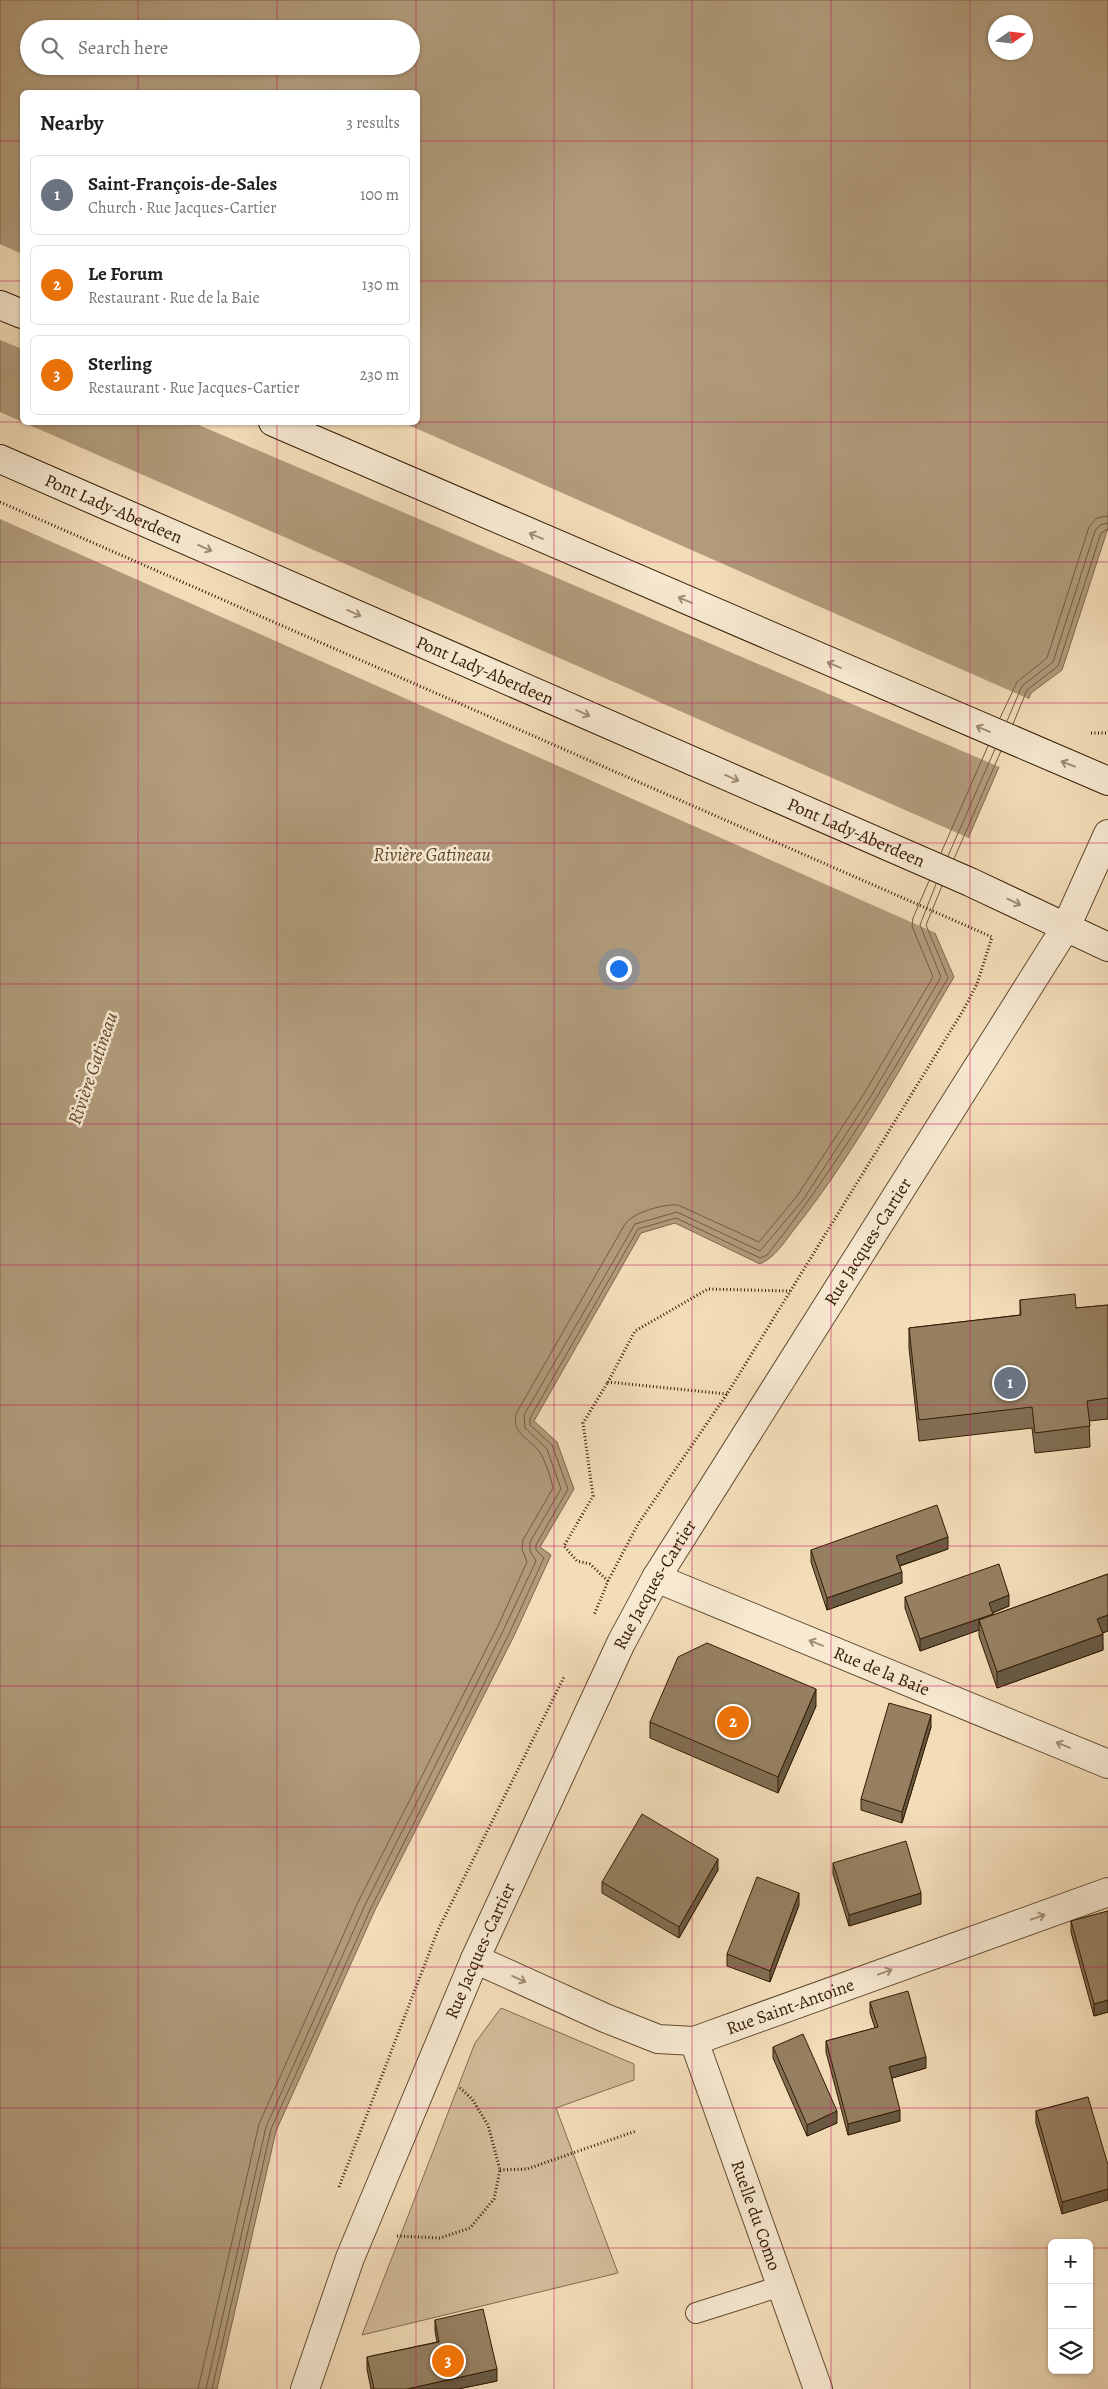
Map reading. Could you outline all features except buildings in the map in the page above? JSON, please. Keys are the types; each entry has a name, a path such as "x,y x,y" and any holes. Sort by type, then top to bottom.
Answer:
{"street":[{"path":"0,305 20,313"},
{"path":"280,425 1108,781"},
{"name":"Pont Lady-Aberdeen","path":"0,459 970,882 1108,947"},
{"name":"Rue Jacques-Cartier","path":"305,2389 350,2258 475,1960 621,1643 656,1578 1066,927 1108,834"},
{"name":"Rue de la Baie","path":"656,1578 1108,1764"},
{"name":"Rue Saint-Antoine","path":"475,1960 604,2018 658,2039 694,2041 1108,1892"},
{"name":"Ruelle du Como","path":"694,2041 818,2389"}],"lane":[{"path":"696,2313 781,2286"}],"path":[{"path":"0,502 992,937"},
{"path":"608,1581 590,1564 577,1561 564,1546 593,1496 583,1423 608,1382 635,1331 708,1289 790,1291"},
{"path":"608,1382 727,1394"},
{"path":"394,2236 440,2238 470,2228 494,2198 500,2170 488,2125 472,2099 452,2082"},
{"path":"500,2170 528,2169 636,2131"}],"shaded area":[{"path":"501,2008 634,2064 634,2080 556,2108 618,2273 362,2335 475,2043"}],"water":[{"name":"Rivière Gatineau","path":"0,0 1108,0 1108,528 1062,670 1031,693 931,924 954,977 860,1136 818,1198 776,1253 760,1264 675,1223 641,1233 534,1421 557,1442 574,1489 540,1547 551,1555 514,1636 375,1910 276,2131 217,2389 0,2389"}],"pier":[{"path":"0,244 20,253 20,348 0,340"},
{"path":"0,412 20,421 20,425 30,425 971,839 934,925 938,934 0,519"},
{"path":"199,425 409,425 1031,700 1002,768"}],"place":[{"name":"Saint-François-de-Sales","path":"1010,1383"},
{"name":"Le Forum","path":"733,1722"},
{"name":"Sterling","path":"448,2361"}]}
